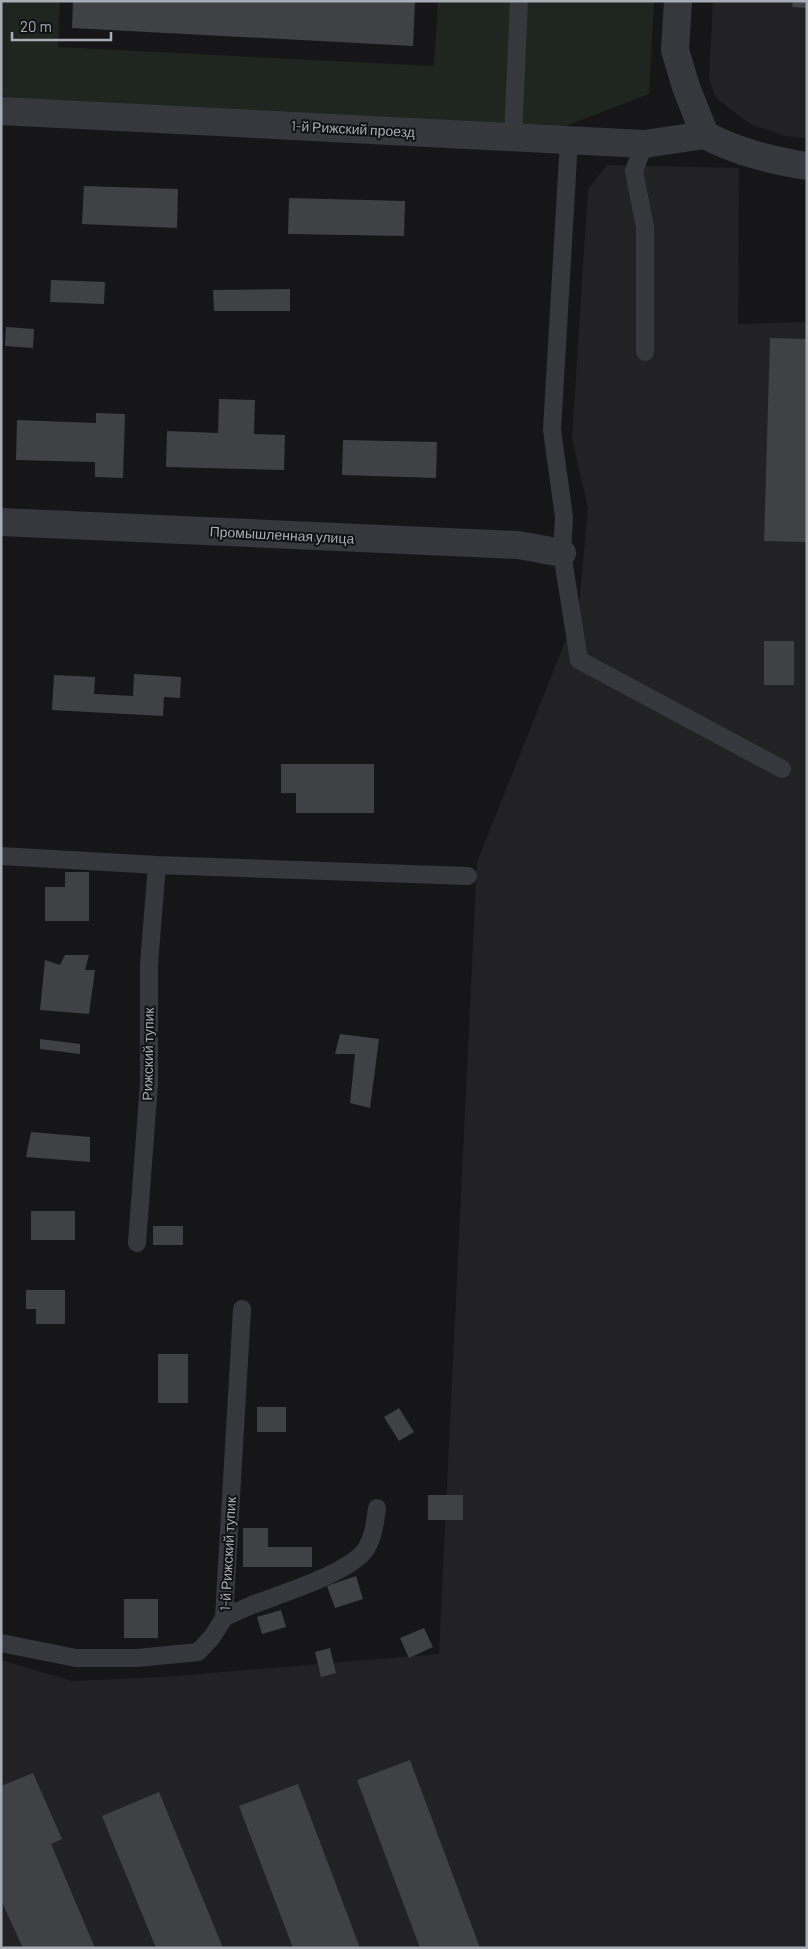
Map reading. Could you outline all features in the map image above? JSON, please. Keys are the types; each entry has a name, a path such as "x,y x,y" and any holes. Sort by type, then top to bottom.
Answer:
{"street":[{"path":"678,1 675,50 686,87 705,135 729,147 772,160 807,166"},
{"name":"1-й Рижский проезд","path":"1,111 644,144 705,135"},
{"name":"Промышленная улица","path":"1,522 518,546 562,552"}],"lane":[{"path":"514,138 519,1"},
{"path":"569,140 552,430 564,517 562,552 579,660 782,769"},
{"path":"644,144 634,171 645,227 645,352"},
{"path":"1,856 158,865 468,876"},
{"name":"Рижский тупик","path":"137,1243 149,1084 149,964 158,865"},
{"name":"1-й Рижский тупик","path":"1,1643 76,1658 137,1658 198,1652 212,1637 224,1618 242,1309"},
{"path":"224,1618 251,1605 320,1580 348,1564 365,1550 375,1529 377,1508"}],"shaded area":[{"path":"2,1 60,1 58,47 434,66 438,1 654,1 649,94 550,132 7,100 1,92"},
{"path":"713,1 807,1 807,138 785,136 750,124 716,98 709,79"},
{"path":"607,165 739,168 738,324 807,322 807,1948 1,1948 1,1660 72,1681 164,1677 439,1654 477,862 579,607 588,508 572,439 588,189"}],"building":[{"path":"73,1 415,1 413,46 72,28"},
{"path":"793,1 807,1 807,8 792,7"},
{"path":"84,186 178,189 177,228 82,224"},
{"path":"289,198 405,201 404,236 288,234"},
{"path":"51,280 105,282 104,304 50,302"},
{"path":"290,289 290,311 214,311 213,290"},
{"path":"6,327 34,329 33,348 5,346"},
{"path":"770,338 807,339 807,542 764,541"},
{"path":"219,399 255,400 254,434 285,435 284,470 166,467 167,431 218,433"},
{"path":"96,413 125,414 123,478 95,477 95,462 16,460 17,420 96,423"},
{"path":"343,440 437,442 436,478 342,475"},
{"path":"764,641 794,641 794,685 764,685"},
{"path":"134,674 181,677 180,698 164,697 163,716 52,710 54,675 95,677 94,694 133,696"},
{"path":"281,764 374,764 374,813 296,813 296,793 281,793"},
{"path":"65,872 89,872 89,921 45,921 45,887 65,887"},
{"path":"65,955 89,955 85,970 95,970 89,1014 40,1010 45,960 60,965"},
{"path":"340,1034 379,1039 370,1108 350,1103 355,1054 335,1054"},
{"path":"40,1039 80,1044 80,1054 40,1049"},
{"path":"31,1132 90,1137 90,1162 26,1157"},
{"path":"31,1211 75,1211 75,1240 31,1240"},
{"path":"153,1226 183,1226 183,1245 153,1245"},
{"path":"26,1290 65,1290 65,1324 36,1324 36,1309 26,1309"},
{"path":"158,1354 188,1354 188,1403 158,1403"},
{"path":"257,1407 286,1407 286,1432 257,1432"},
{"path":"399,1408 414,1432 399,1441 384,1417"},
{"path":"428,1495 463,1495 463,1520 428,1520"},
{"path":"243,1528 268,1528 268,1547 312,1547 312,1567 243,1567"},
{"path":"356,1576 363,1599 335,1608 327,1586"},
{"path":"124,1599 158,1599 158,1638 124,1638"},
{"path":"281,1610 286,1627 262,1634 257,1617"},
{"path":"424,1628 433,1647 409,1658 400,1638"},
{"path":"330,1648 336,1673 321,1677 315,1652"},
{"path":"410,1760 480,1948 420,1948 357,1780"},
{"path":"33,1773 62,1839 51,1844 95,1948 23,1948 1,1900 1,1786"},
{"path":"298,1784 360,1948 293,1948 239,1806"},
{"path":"159,1792 223,1948 156,1948 102,1816"}]}
